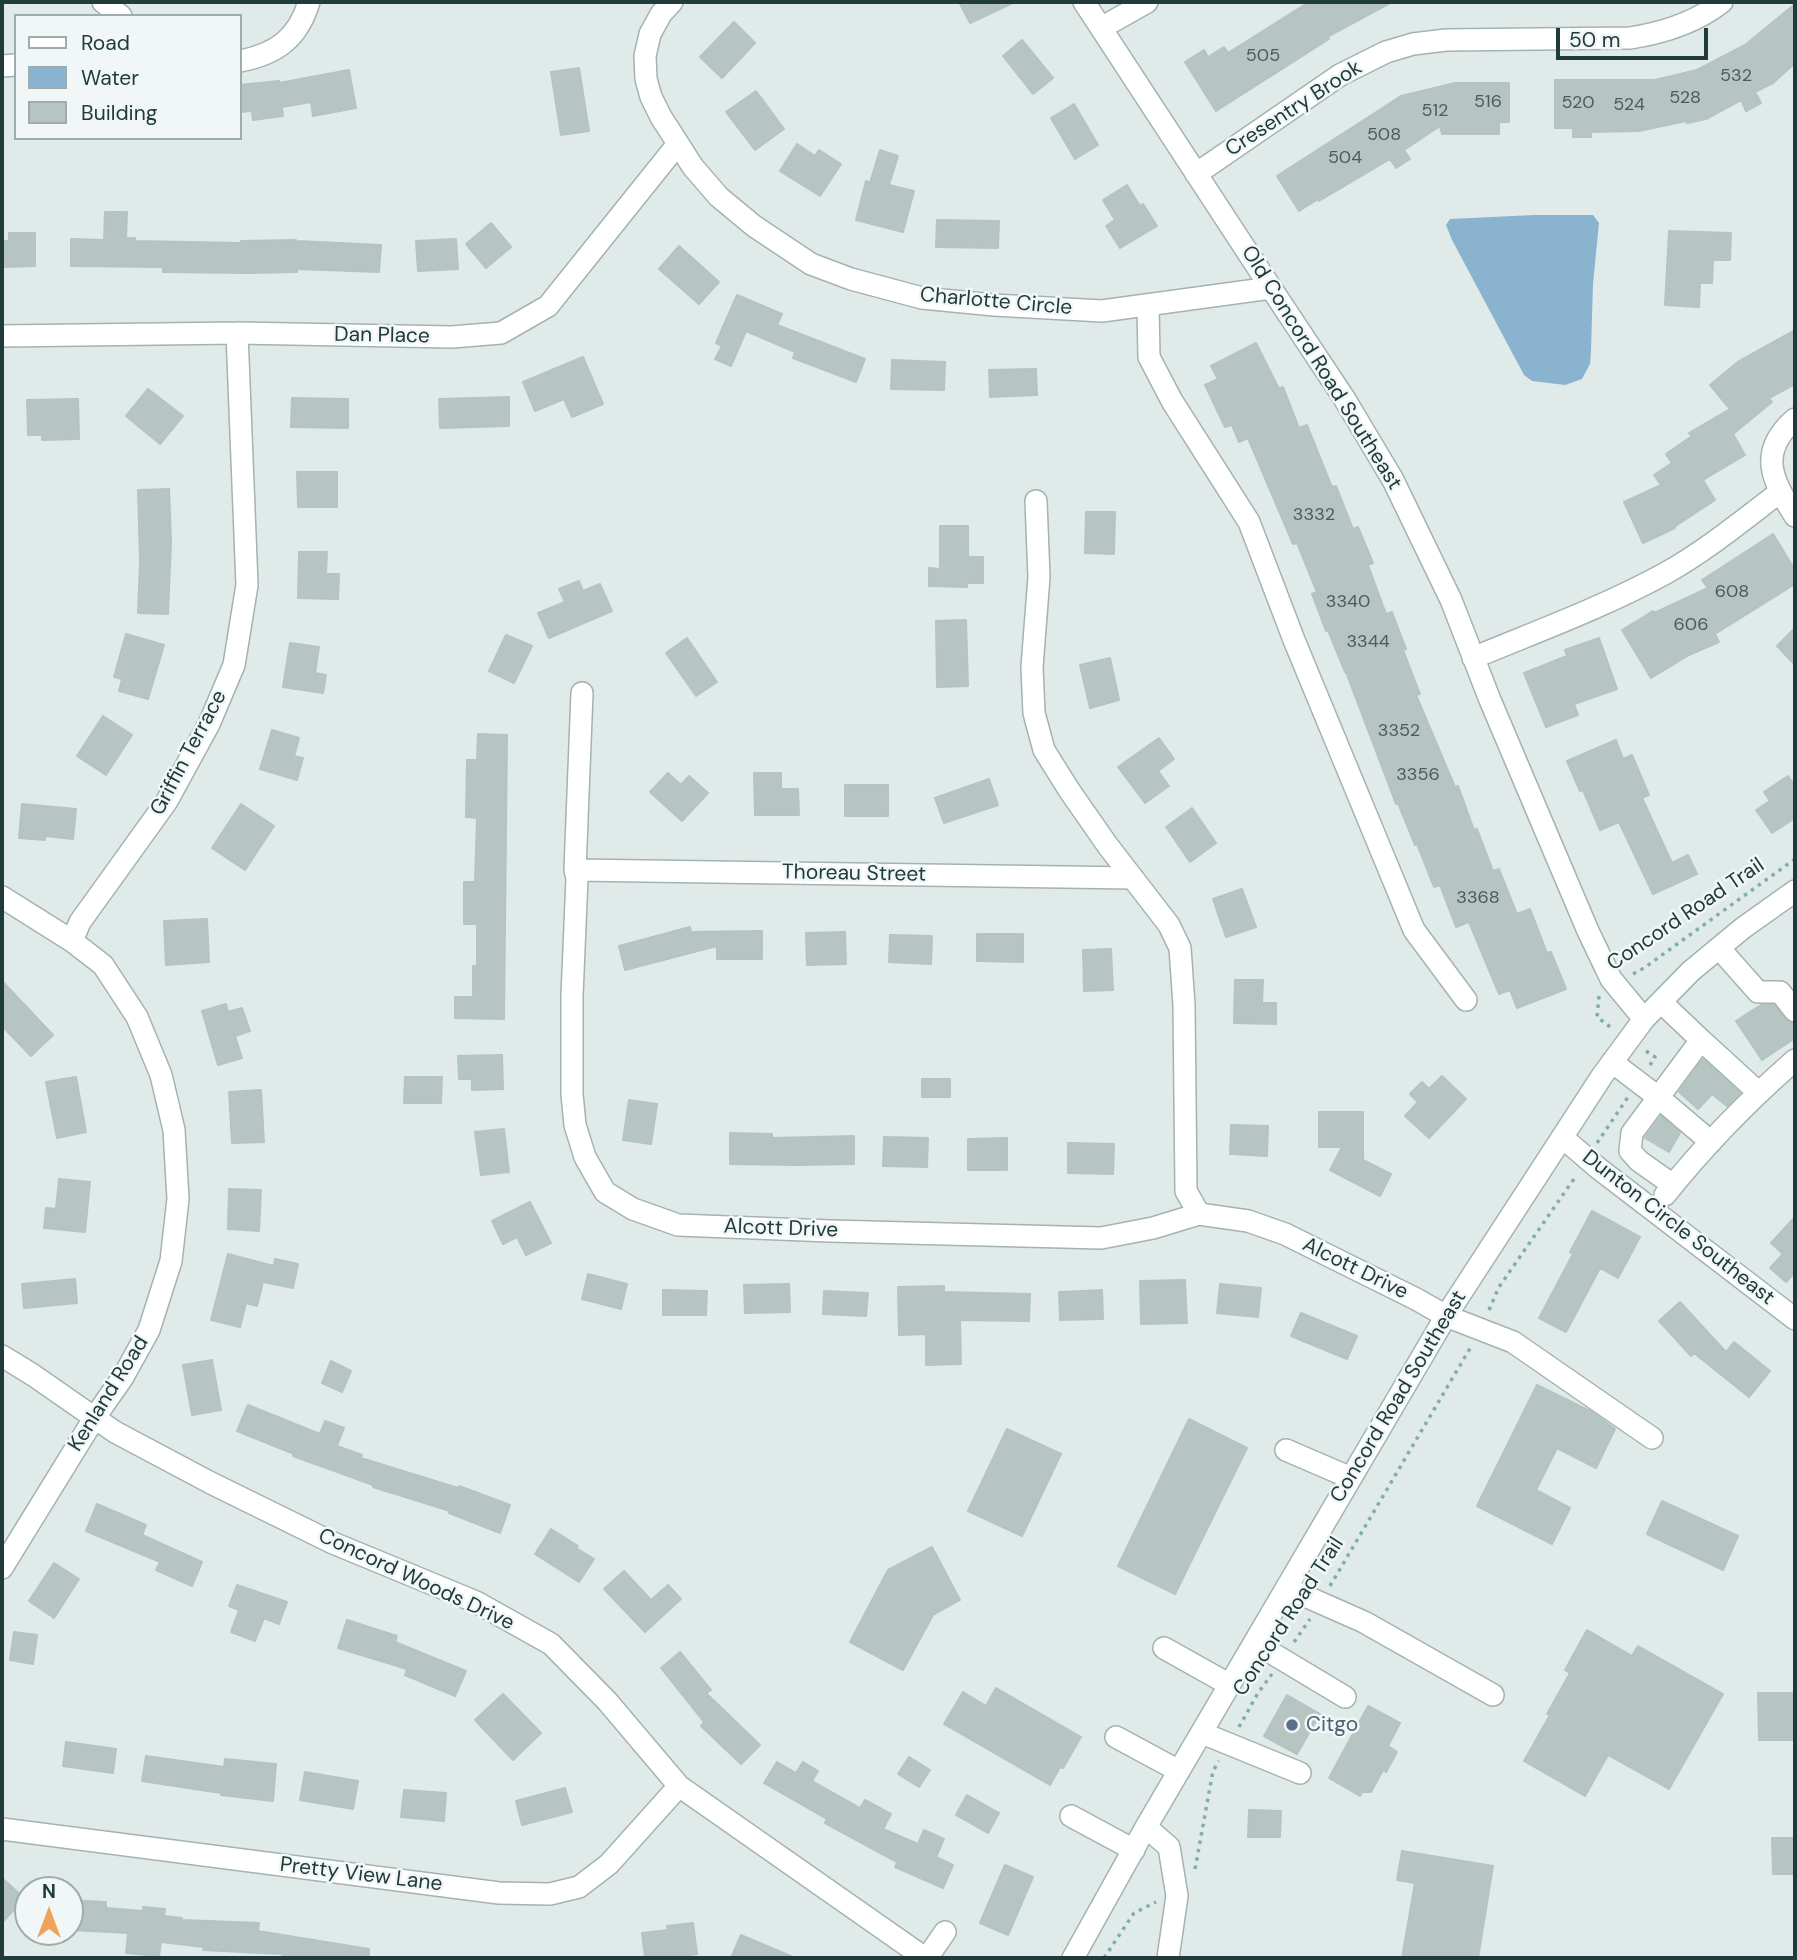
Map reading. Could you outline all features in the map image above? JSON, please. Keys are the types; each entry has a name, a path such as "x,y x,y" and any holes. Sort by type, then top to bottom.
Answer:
{"street":[{"path":"103,2 118,14"},
{"path":"242,60 264,55 281,46 294,34 304,18 309,2"},
{"name":"Charlotte Circle","path":"672,2 661,14 650,34 645,56 646,79 652,97 677,145 719,197 754,226 811,264 851,279 922,298 1102,311 1271,288"},
{"name":"Old Concord Road Southeast","path":"1084,2 1344,398 1394,480 1451,600 1582,918 1614,984 1644,1019"},
{"path":"1101,28 1147,2"},
{"name":"Cresentry Brook","path":"1196,174 1340,75 1386,52 1413,44 1446,40 1634,37 1656,34 1687,23 1722,2"},
{"name":"Dan Place","path":"2,336 237,333 452,337 501,333 548,306 677,145"},
{"path":"1148,304 1149,357 1172,401 1249,522 1314,690 1413,930 1466,1000"},
{"name":"Griffin Terrace","path":"72,941 80,922 167,801 209,724 234,664 247,585 237,333"},
{"path":"1795,419 1775,444 1771,470 1780,492 1795,516"},
{"path":"1474,658 1606,603 1665,573 1706,548 1780,492"},
{"path":"1036,501 1039,577 1032,667 1034,713 1044,750 1085,813 1169,925 1180,948 1184,1005 1186,1191 1199,1214"},
{"name":"Alcott Drive","path":"582,693 575,870 577,878 572,996 572,1094 575,1125 585,1157 605,1192 633,1209 678,1225 1101,1238 1153,1228 1199,1214 1248,1221 1285,1234 1446,1316 1513,1342 1652,1438"},
{"name":"Thoreau Street","path":"575,870 1133,878"},
{"name":"Concord Road Southeast","path":"1073,1958 1146,1827 1446,1316 1612,1062 1644,1019 1692,971 1743,928 1795,891"},
{"name":"Kenland Road","path":"2,897 72,941 103,965 136,1017 161,1075 174,1130 178,1199 171,1262 149,1329 123,1377 95,1417 2,1568"},
{"path":"1719,948 1758,992 1780,992 1795,1011"},
{"path":"1661,1002 1758,1092"},
{"path":"1673,1185 1639,1161 1630,1151 1632,1133 1701,1040"},
{"path":"1653,1210 1758,1092 1795,1060"},
{"path":"1612,1062 1711,1142"},
{"name":"Dunton Circle Southeast","path":"1562,1137 1795,1319"},
{"name":"Concord Woods Drive","path":"2,1356 115,1432 223,1489 333,1543 476,1602 551,1644 607,1701 679,1786 926,1958"},
{"path":"1286,1450 1351,1478"},
{"path":"1287,1588 1364,1622 1493,1695"},
{"path":"1255,1643 1345,1697"},
{"path":"1164,1648 1230,1685"},
{"path":"1202,1732 1300,1773"},
{"path":"1116,1737 1179,1772"},
{"name":"Pretty View Lane","path":"2,1829 499,1893 550,1894 579,1887 608,1864 679,1786"},
{"path":"1071,1816 1134,1850"},
{"path":"1146,1827 1169,1847 1177,1896 1168,1958"},
{"path":"926,1958 945,1932"}],"path":[{"name":"Concord Road Trail","path":"1194,1876 1213,1772 1258,1693 1320,1602 1461,1366 1499,1287 1655,1057 1597,1017 1600,991 1644,968 1795,859"},
{"path":"1104,1958 1134,1913 1160,1900 1176,1901"}],"water":[{"path":"1593,215 1599,223 1593,284 1590,364 1582,379 1565,385 1532,381 1524,375 1446,225 1450,219"}],"building":[{"path":"959,2 1015,2 970,23"},
{"path":"1309,2 1392,2 1327,37 1329,39 1216,111 1185,62 1204,50 1208,57 1224,47 1228,53"},
{"path":"1795,4 1795,63 1773,83 1755,92 1761,103 1746,111 1741,100 1706,119 1639,131 1591,132 1591,137 1573,137 1573,128 1555,128 1555,80 1655,80 1697,70 1745,45"},
{"path":"734,22 755,43 722,78 700,57"},
{"path":"1022,40 1053,78 1033,94 1003,56"},
{"path":"579,68 589,131 561,135 551,72"},
{"path":"349,70 356,108 313,116 311,102 282,107 283,116 253,120 252,111 242,112 242,85 279,83"},
{"path":"1455,83 1509,83 1509,122 1499,122 1499,134 1442,134 1440,126 1404,150 1410,159 1396,168 1390,159 1299,211 1277,176 1401,96"},
{"path":"756,91 784,129 755,150 726,112"},
{"path":"1074,104 1098,145 1075,159 1051,118"},
{"path":"797,144 815,156 819,150 841,164 820,196 780,171"},
{"path":"880,150 898,156 889,185 914,191 903,232 856,220 866,181 870,183"},
{"path":"1127,185 1157,226 1120,248 1106,226 1115,220 1103,200"},
{"path":"105,212 127,212 126,238 135,238 135,241 241,243 296,240 381,245 379,272 297,269 297,272 163,272 163,267 71,266 71,239 104,240"},
{"path":"937,220 999,221 998,248 936,247"},
{"path":"491,223 511,247 486,268 466,244"},
{"path":"1669,231 1731,233 1730,260 1713,260 1712,283 1700,283 1699,307 1665,305"},
{"path":"9,233 35,233 35,266 2,267 2,241 9,241"},
{"path":"456,239 458,269 418,271 416,241"},
{"path":"679,246 719,282 699,304 659,269"},
{"path":"737,295 782,314 777,325 865,359 856,382 793,358 795,352 746,331 731,366 715,359 722,346 716,343"},
{"path":"1795,330 1795,384 1769,398 1772,402 1733,434 1745,455 1703,480 1715,500 1675,528 1643,543 1624,502 1661,485 1654,475 1672,463 1666,454 1692,436 1689,433 1730,409 1710,385 1739,361"},
{"path":"1256,343 1279,389 1283,387 1299,428 1307,425 1332,487 1336,486 1353,529 1358,527 1373,563 1368,565 1386,614 1392,612 1406,649 1403,650 1420,694 1416,695 1455,787 1458,786 1474,830 1477,829 1493,871 1499,869 1517,914 1530,909 1547,953 1551,952 1566,989 1517,1008 1510,990 1499,994 1469,922 1456,927 1440,885 1434,887 1417,844 1415,845 1398,803 1396,804 1346,672 1328,630 1326,631 1312,594 1317,592 1297,543 1293,544 1248,438 1239,442 1232,425 1225,427 1205,385 1218,379 1211,366"},
{"path":"583,357 603,404 572,417 564,399 535,411 523,382"},
{"path":"892,360 945,362 944,390 891,389"},
{"path":"1036,369 1037,395 990,397 989,370"},
{"path":"148,389 183,416 160,444 126,416"},
{"path":"509,397 509,426 440,428 439,399"},
{"path":"292,398 348,399 348,428 291,427"},
{"path":"78,399 79,439 42,440 42,435 28,435 27,400"},
{"path":"297,472 337,472 337,507 298,507"},
{"path":"169,489 171,541 168,614 138,613 138,490"},
{"path":"1086,512 1115,512 1114,554 1085,553"},
{"path":"940,526 968,526 968,557 983,557 983,583 967,583 967,587 929,586 929,568 940,569"},
{"path":"1773,534 1795,570 1795,584 1715,634 1719,642 1689,655 1651,678 1622,630 1653,611 1654,613 1708,588 1702,580"},
{"path":"299,552 327,552 326,574 339,574 338,599 298,598"},
{"path":"579,581 583,591 600,584 612,611 549,638 538,613 565,602 559,589"},
{"path":"966,620 968,686 937,687 936,621"},
{"path":"1795,628 1795,665 1777,646"},
{"path":"126,634 164,645 148,699 119,691 122,679 114,677"},
{"path":"506,635 532,646 514,683 489,671"},
{"path":"687,638 717,682 696,696 666,653"},
{"path":"1599,638 1617,689 1574,704 1578,715 1546,727 1524,673 1567,656 1565,650"},
{"path":"290,643 319,647 315,673 326,675 323,693 283,687"},
{"path":"1110,658 1119,700 1090,708 1080,665"},
{"path":"103,716 132,735 106,775 77,756"},
{"path":"272,730 299,738 294,756 303,758 297,780 260,769"},
{"path":"478,734 507,735 504,1019 455,1018 455,997 473,997 473,966 477,966 477,924 464,924 464,882 475,882 477,818 466,817 467,760 477,760"},
{"path":"1159,738 1174,759 1158,771 1169,786 1145,803 1118,767"},
{"path":"1616,740 1623,759 1632,755 1649,795 1642,798 1672,863 1688,855 1697,874 1653,894 1619,822 1600,830 1567,761"},
{"path":"668,773 681,785 689,776 708,793 682,821 650,792"},
{"path":"754,773 781,773 781,789 798,789 799,815 755,815"},
{"path":"1788,776 1795,786 1795,818 1772,833 1756,810 1770,801 1764,792"},
{"path":"989,779 998,805 944,823 935,798"},
{"path":"845,785 888,785 888,816 845,816"},
{"path":"22,804 76,809 73,839 45,836 45,840 19,838"},
{"path":"241,804 274,826 245,870 212,848"},
{"path":"1192,808 1216,843 1190,862 1166,827"},
{"path":"1242,889 1256,927 1226,937 1213,899"},
{"path":"207,919 209,962 166,965 164,921"},
{"path":"690,927 691,932 762,931 762,959 717,959 717,946 625,970 619,946"},
{"path":"845,932 846,964 807,965 806,933"},
{"path":"977,934 1023,934 1023,962 977,961"},
{"path":"890,935 932,936 931,964 889,962"},
{"path":"1111,949 1113,990 1084,991 1083,950"},
{"path":"1235,980 1263,980 1262,1003 1276,1003 1276,1024 1234,1023"},
{"path":"2,981 53,1035 31,1056 2,1026"},
{"path":"226,1004 228,1012 242,1008 250,1031 235,1036 242,1058 218,1065 202,1011"},
{"path":"1761,1005 1774,1005 1785,1019 1795,1026 1795,1038 1762,1060 1736,1021"},
{"path":"502,1055 503,1089 472,1090 472,1079 459,1079 458,1056"},
{"path":"1703,1059 1740,1093 1727,1106 1712,1094 1698,1109 1679,1092"},
{"path":"1442,1076 1466,1099 1429,1138 1405,1116 1418,1102 1410,1094 1422,1082 1429,1089"},
{"path":"76,1077 86,1132 57,1138 46,1082"},
{"path":"405,1077 442,1077 441,1103 404,1103"},
{"path":"922,1079 950,1079 950,1097 922,1097"},
{"path":"261,1090 264,1142 232,1143 229,1092"},
{"path":"629,1100 657,1104 651,1144 623,1140"},
{"path":"1319,1112 1363,1112 1363,1160 1391,1174 1380,1196 1330,1170 1342,1147 1319,1147"},
{"path":"1661,1116 1680,1133 1669,1152 1645,1138"},
{"path":"1231,1125 1268,1126 1267,1156 1230,1154"},
{"path":"504,1129 509,1172 481,1175 475,1132"},
{"path":"730,1133 772,1134 772,1138 854,1136 854,1164 730,1164"},
{"path":"884,1137 928,1138 927,1167 883,1166"},
{"path":"1007,1138 1007,1170 968,1170 968,1139"},
{"path":"1068,1143 1114,1144 1113,1174 1068,1173"},
{"path":"59,1179 90,1182 85,1232 44,1228 46,1208 56,1209"},
{"path":"229,1189 261,1190 259,1231 228,1229"},
{"path":"530,1202 551,1243 526,1255 517,1237 503,1244 492,1221"},
{"path":"1592,1211 1640,1237 1618,1278 1600,1268 1566,1332 1539,1318"},
{"path":"1795,1217 1795,1272 1786,1282 1770,1268 1783,1254 1771,1243"},
{"path":"228,1254 274,1266 275,1259 298,1264 293,1288 263,1282 257,1306 246,1303 240,1327 211,1320"},
{"path":"588,1274 627,1284 621,1309 582,1299"},
{"path":"75,1279 77,1303 24,1308 22,1284"},
{"path":"1185,1280 1187,1323 1141,1324 1140,1281"},
{"path":"789,1284 790,1312 745,1313 744,1285"},
{"path":"1220,1284 1261,1288 1258,1317 1217,1313"},
{"path":"944,1286 944,1292 1030,1294 1029,1321 960,1320 961,1364 926,1365 926,1334 899,1335 898,1287"},
{"path":"663,1290 707,1291 706,1315 663,1315"},
{"path":"1102,1290 1103,1319 1060,1320 1059,1292"},
{"path":"824,1291 868,1293 866,1316 823,1314"},
{"path":"1680,1302 1726,1352 1734,1342 1770,1371 1749,1397 1694,1353 1691,1356 1659,1321"},
{"path":"1301,1313 1357,1336 1347,1359 1291,1336"},
{"path":"212,1360 221,1410 192,1415 183,1365"},
{"path":"331,1361 351,1371 342,1392 322,1383"},
{"path":"1537,1385 1592,1412 1615,1429 1596,1468 1557,1448 1536,1490 1570,1508 1552,1544 1477,1506"},
{"path":"248,1405 320,1434 325,1421 344,1428 337,1446 362,1455 361,1458 458,1488 459,1486 510,1505 500,1533 449,1513 450,1511 373,1487 293,1456 294,1454 237,1431"},
{"path":"1189,1419 1247,1448 1175,1594 1118,1566"},
{"path":"1007,1429 1061,1454 1022,1536 968,1511"},
{"path":"1662,1501 1738,1536 1723,1570 1647,1534"},
{"path":"97,1504 146,1525 142,1535 202,1562 192,1586 156,1570 160,1562 86,1531"},
{"path":"551,1529 594,1559 579,1582 535,1554"},
{"path":"932,1547 960,1600 933,1615 903,1670 850,1642 888,1570"},
{"path":"54,1563 79,1579 54,1618 29,1601"},
{"path":"624,1571 651,1600 668,1585 681,1599 645,1632 604,1589"},
{"path":"237,1585 287,1602 279,1624 264,1618 255,1641 231,1632 239,1610 229,1606"},
{"path":"347,1620 397,1636 395,1642 466,1671 455,1696 405,1675 407,1669 338,1648"},
{"path":"1587,1630 1632,1656 1638,1646 1723,1694 1669,1789 1608,1755 1585,1796 1524,1761 1550,1715 1547,1714 1570,1673 1565,1670"},
{"path":"14,1632 37,1635 33,1664 10,1660"},
{"path":"680,1652 711,1690 706,1693 760,1745 741,1764 701,1726 704,1722 661,1668"},
{"path":"996,1688 1081,1737 1050,1785 944,1724 963,1692 986,1706"},
{"path":"1758,1693 1792,1693 1793,1740 1759,1740"},
{"path":"503,1694 541,1733 513,1760 475,1720"},
{"name":"Citgo","path":"1287,1695 1320,1714 1297,1754 1264,1736"},
{"path":"1368,1706 1400,1723 1388,1746 1397,1752 1371,1792 1362,1792 1360,1796 1329,1778"},
{"path":"66,1742 116,1749 113,1773 63,1766"},
{"path":"146,1756 224,1767 225,1759 276,1764 273,1801 142,1781"},
{"path":"909,1757 930,1770 919,1787 898,1774"},
{"path":"777,1762 796,1773 803,1762 818,1771 812,1781 860,1808 865,1800 891,1814 883,1829 918,1844 924,1830 944,1839 936,1857 953,1865 943,1888 895,1867 897,1862 825,1823 827,1819 764,1783"},
{"path":"305,1772 358,1781 353,1809 300,1800"},
{"path":"565,1788 572,1812 522,1825 516,1801"},
{"path":"404,1790 446,1793 444,1821 401,1817"},
{"path":"967,1795 999,1813 988,1833 956,1815"},
{"path":"1249,1810 1281,1811 1280,1837 1248,1837"},
{"path":"1772,1838 1795,1838 1795,1874 1773,1874"},
{"path":"1402,1851 1493,1866 1478,1958 1402,1958 1415,1883 1397,1880"},
{"path":"1005,1865 1033,1877 1008,1935 980,1923"},
{"path":"2,1878 14,1889 14,1909 2,1923"},
{"path":"84,1901 106,1902 106,1908 143,1911 143,1907 165,1909 164,1916 182,1920 259,1923 258,1931 369,1949 369,1958 282,1958 283,1954 203,1950 204,1947 161,1942 159,1956 126,1953 128,1933 84,1931"},
{"path":"693,1923 697,1954 645,1958 642,1933"},
{"path":"741,1935 795,1958 731,1958"}],"place":[{"name":"Citgo","path":"1292,1725"}]}
